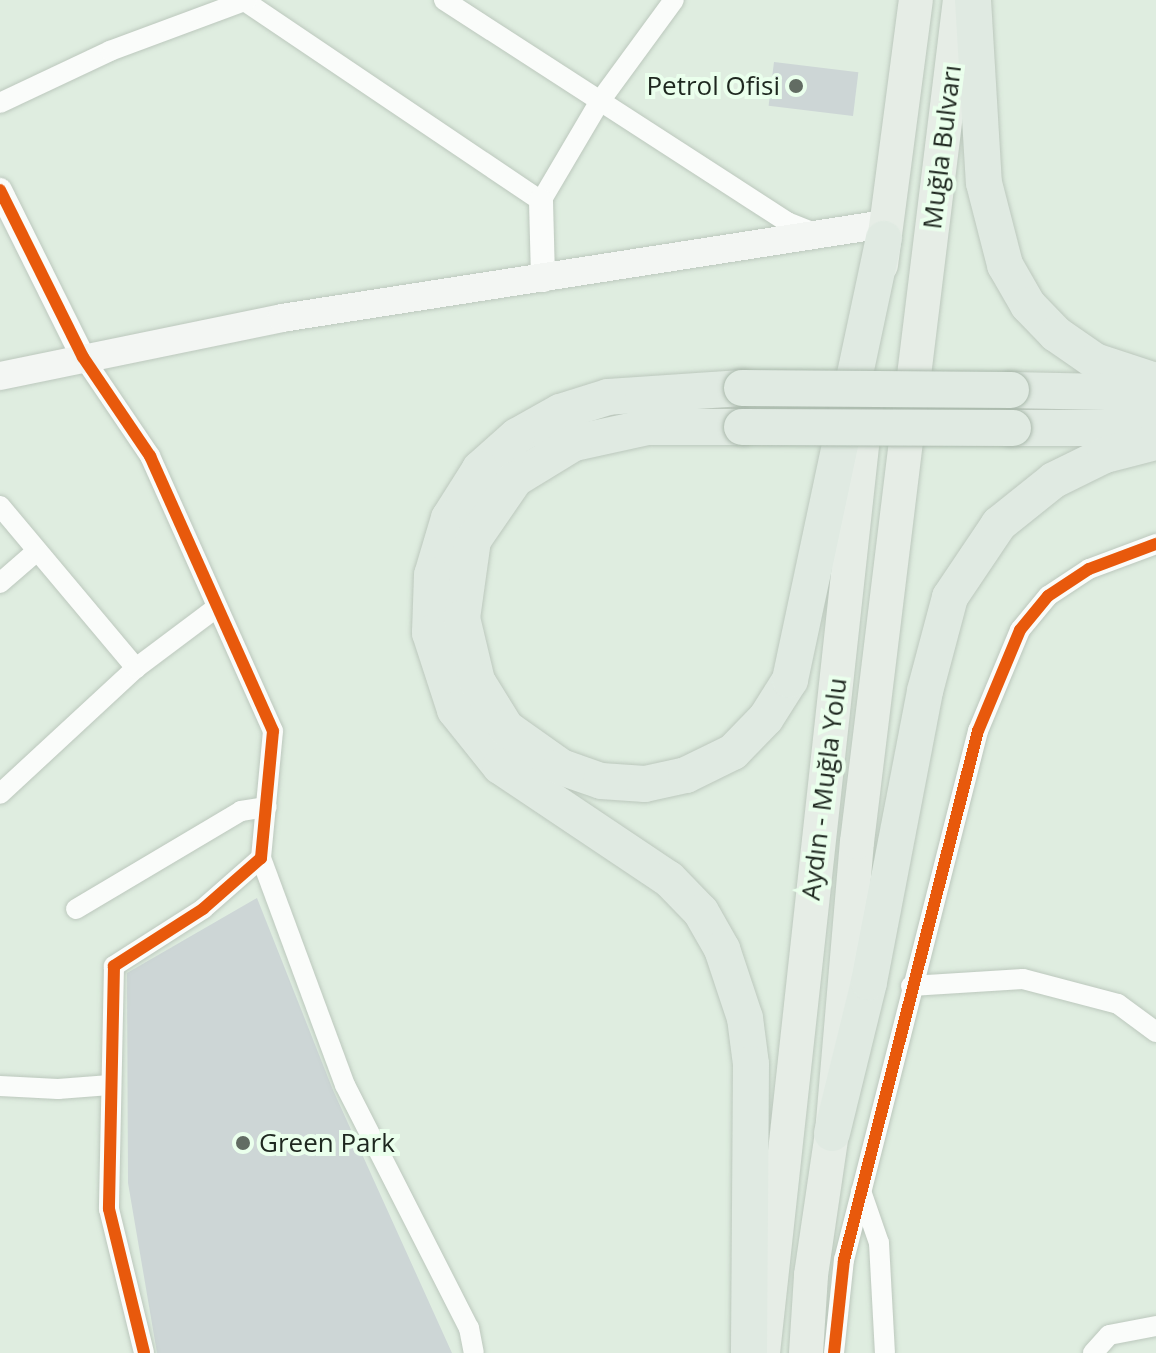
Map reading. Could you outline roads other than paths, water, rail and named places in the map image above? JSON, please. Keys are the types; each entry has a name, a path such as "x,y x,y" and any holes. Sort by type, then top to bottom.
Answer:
{"highway":[{"name":"Muğla Bulvarı","path":"884,232 916,0"},
{"name":"Muğla Bulvarı","path":"924,295 960,0"},
{"path":"973,0 984,183 1005,265 1028,305 1056,334 1095,361 1156,381"},
{"path":"884,232 790,680 766,718 733,752 686,775 645,784 601,781 561,767 506,728 477,681 462,618 473,540 515,479 574,443 648,427 742,427 1013,428 1156,428"},
{"name":"Aydın - Muğla Yolu","path":"763,1353 884,232"},
{"name":"Aydın - Muğla Yolu","path":"806,1353 811,1275 832,1133 857,842 912,422 924,295"},
{"path":"749,1353 751,1064 745,1018 722,949 701,912 669,879 500,766 455,710 430,633 432,575 449,518 480,469 517,436 560,412 608,397 742,388 1156,393"},
{"path":"832,1133 869,982 925,691 950,597 999,524 1054,480 1105,455 1156,442"}],"main road":[{"path":"0,376 282,318 819,235 884,232"},
{"path":"0,360 83,357"}],"street":[{"path":"444,0 479,10 600,101 787,222 819,235"},
{"path":"543,280 541,201 600,101 674,0"},
{"path":"0,103 110,51 246,1 541,201"},
{"path":"0,190 83,357 150,456 273,731 261,858 345,1085 469,1328 474,1353"},
{"path":"0,506 136,668"},
{"path":"834,1353 844,1260 978,731 1020,630 1048,596 1089,569 1156,544"},
{"path":"0,583 37,551"},
{"path":"0,794 136,668 216,608"},
{"path":"76,909 241,811 267,807"},
{"path":"144,1353 109,1209 114,966 203,909 261,858"},
{"path":"911,986 1023,979 1118,1004 1156,1032"},
{"path":"0,1086 110,1085"},
{"path":"861,1191 879,1243 885,1353"},
{"path":"1093,1353 1109,1335 1156,1326"}],"place":[{"name":"Petrol Ofisi","path":"796,86"},
{"name":"Green Park","path":"243,1143"}]}
